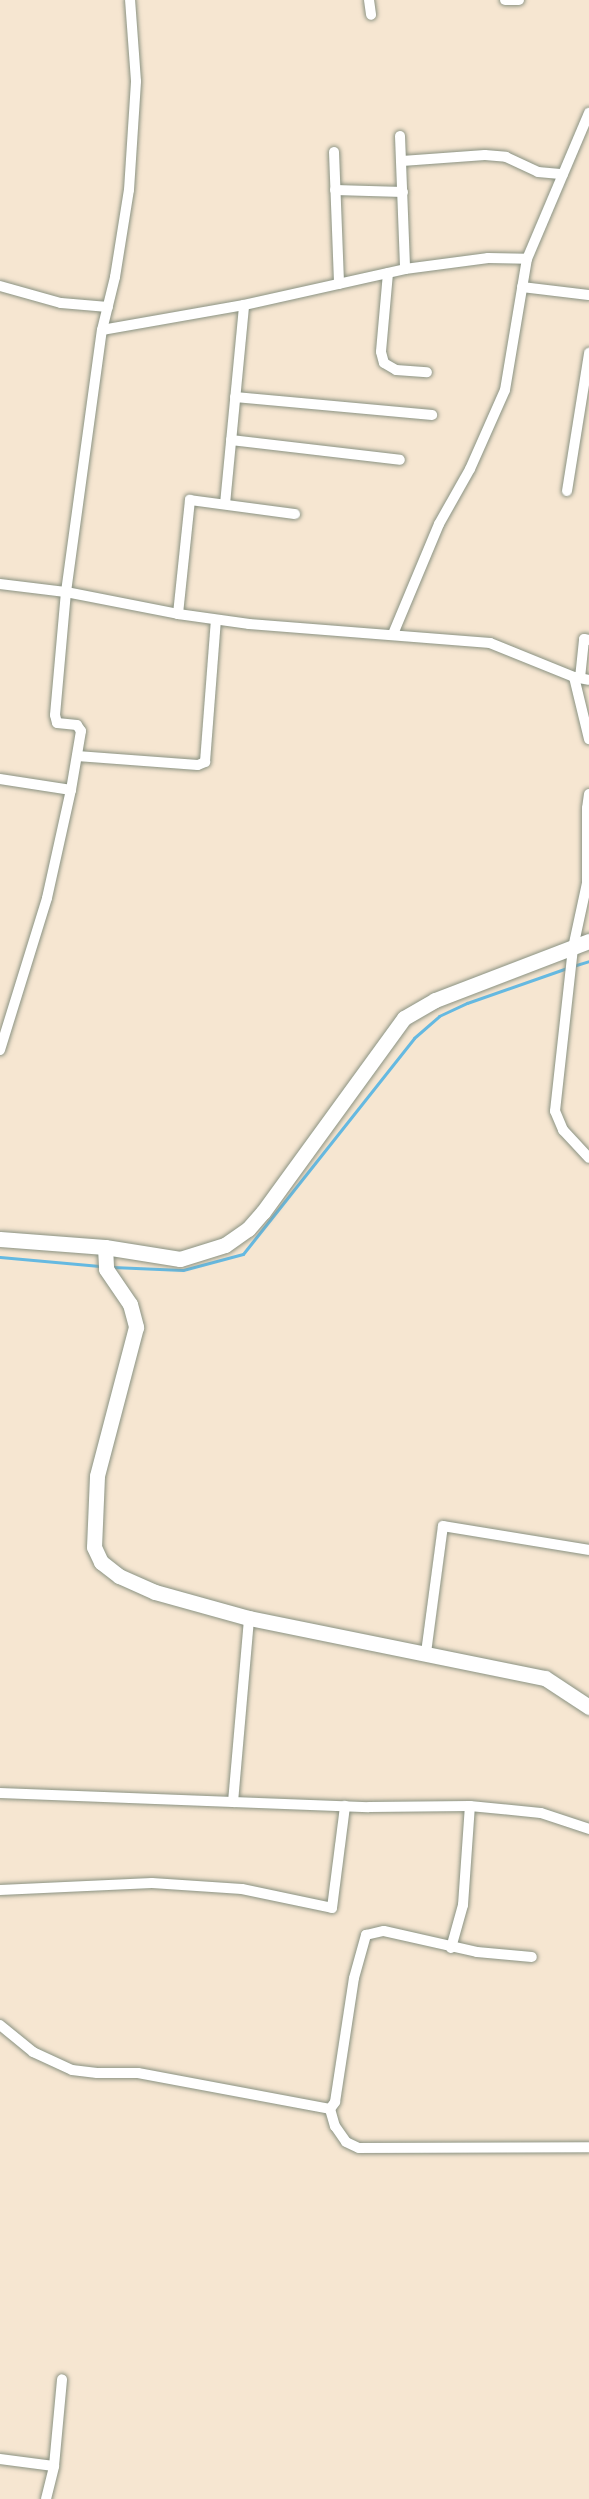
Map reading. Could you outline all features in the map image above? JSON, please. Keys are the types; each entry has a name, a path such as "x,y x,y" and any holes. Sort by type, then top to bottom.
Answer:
{"street":[{"path":"0,1050 47,898 77,756 80,728 78,725 59,724 55,718 66,592 102,330 129,190 136,81 130,0"},
{"path":"369,0 371,15"},
{"path":"506,0 519,0"},
{"path":"393,634 439,524 470,469 505,390 527,259 589,113"},
{"path":"400,136 405,269"},
{"path":"334,152 339,284"},
{"path":"402,161 496,156 514,160 538,172 563,174"},
{"path":"335,190 403,192"},
{"path":"102,330 244,305 405,269 488,258 527,259"},
{"path":"388,273 381,352 384,363 396,370 427,372"},
{"path":"0,286 61,303 108,307"},
{"path":"522,287 589,295"},
{"path":"225,504 244,305"},
{"path":"567,492 589,353"},
{"path":"235,397 432,415"},
{"path":"231,440 400,460"},
{"path":"178,614 190,500 295,514"},
{"path":"0,584 66,592 216,620 490,643 581,678"},
{"path":"77,756 198,765 205,762 216,620"},
{"path":"589,639 584,639 581,678 589,739"},
{"path":"0,779 71,790"},
{"path":"589,794 586,808 587,883 573,948 555,1111 560,1125 589,1158"},
{"path":"0,1239 105,1258 180,1259 225,1245 248,1229 263,1212 404,1018 435,1000 589,941"},
{"path":"105,1258 130,1304 136,1327 98,1476 94,1547 102,1562 119,1576 155,1592 249,1617 545,1678 589,1707"},
{"path":"426,1653 443,1526 589,1550"},
{"path":"234,1802 249,1617"},
{"path":"0,1793 345,1806 470,1806 541,1813 589,1829"},
{"path":"0,1890 152,1883 242,1888 332,1908 345,1806"},
{"path":"451,1948 463,1905 470,1806"},
{"path":"532,1957 451,1948 384,1931 366,1935 354,1978 334,2102 330,2109 335,2126 346,2142 359,2148 589,2147"},
{"path":"0,2025 33,2052 72,2070 98,2073 138,2073 330,2109"},
{"path":"46,2499 54,2466 62,2379"},
{"path":"0,2459 54,2466"}],"waterway":[{"path":"573,966 589,961"},
{"path":"112,1267 183,1270 243,1254 414,1038 439,1016 467,1003 567,968"},
{"path":"0,1257 100,1266"}]}
